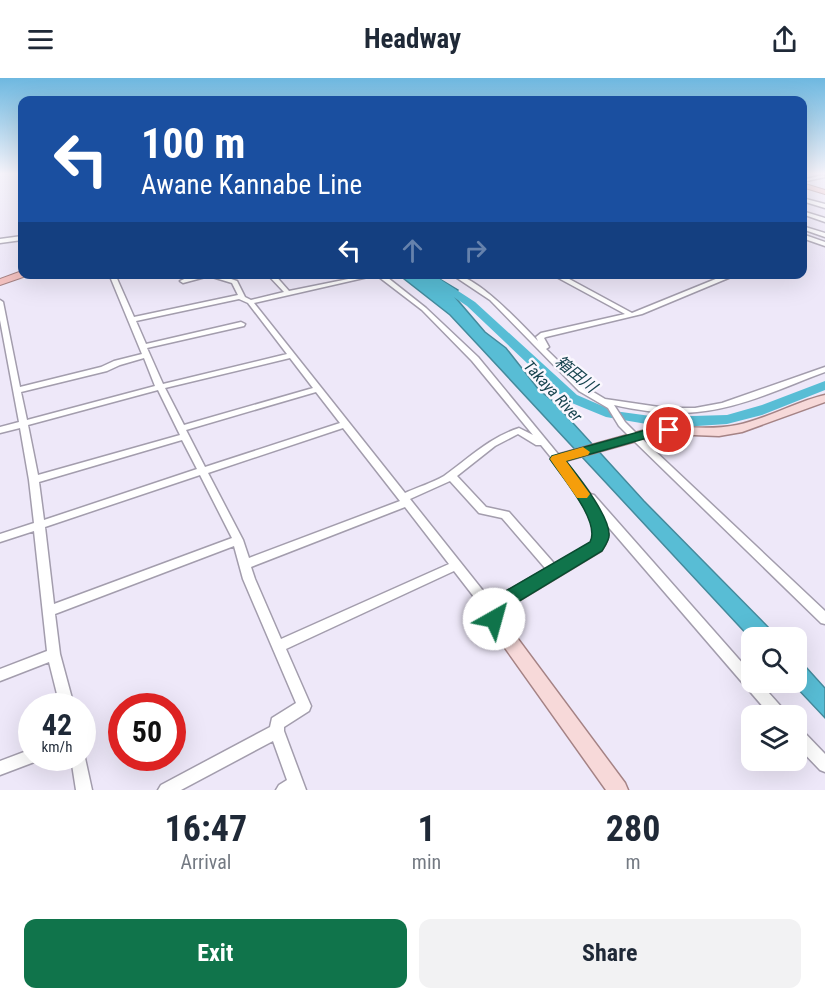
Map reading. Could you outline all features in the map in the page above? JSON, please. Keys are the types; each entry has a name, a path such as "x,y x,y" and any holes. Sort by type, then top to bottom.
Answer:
{"highway":[{"path":"0,280 18,275"}],"main road":[{"path":"618,790 494,619 492,611 496,606 597,547 602,536 599,524 580,490 556,456 669,430 719,432 742,428 825,398"}],"street":[{"path":"807,214 825,220"},
{"path":"807,229 825,236"},
{"path":"0,240 18,238"},
{"path":"807,238 825,244"},
{"path":"114,279 160,387 238,540 249,579 304,706 277,723 292,788"},
{"path":"183,281 193,279"},
{"path":"225,279 235,282 246,300 292,355 492,611"},
{"path":"275,279 288,293"},
{"path":"131,320 195,305 288,293 349,279"},
{"path":"374,279 406,295"},
{"path":"385,279 436,320 475,359 556,456"},
{"path":"462,279 492,299 582,389 608,403 666,410 698,409 722,405 825,369"},
{"path":"564,279 629,314"},
{"path":"546,352 540,337 544,335 650,309 723,279"},
{"path":"0,302 4,343 34,480 54,654 64,693"},
{"path":"16,391 104,369 145,351 241,324"},
{"path":"0,430 160,387 292,355"},
{"path":"34,480 318,389"},
{"path":"608,403 632,438 825,619"},
{"path":"0,538 345,424"},
{"path":"246,564 406,500 451,476 477,453 502,437 519,431 556,456"},
{"path":"451,476 483,510 505,515 555,572"},
{"path":"580,490 595,503 770,705"},
{"path":"49,611 238,540"},
{"path":"278,646 455,566"},
{"path":"0,675 54,654"},
{"path":"166,790 277,731"},
{"path":"807,746 825,765"},
{"path":"0,768 18,761"},
{"path":"80,771 83,789"}],"water":[{"path":"404,279 440,279 458,290 455,297 485,332 506,348 539,390 553,401 644,501 768,627 741,628 450,315"},
{"path":"807,668 825,688 825,718 801,693 807,693"}],"waterway":[{"name":"箱田川","path":"432,279 471,304 572,398 611,414 658,422 705,422 747,415 825,385"}],"slow traffic":[{"path":"582,494 557,459 583,452"}],"route":[{"path":"494,619 492,611 496,606 597,547 602,536 599,524 580,490 557,459 653,432 669,430"}],"water label":[{"name":"Takaya River","path":"553,391"}]}
